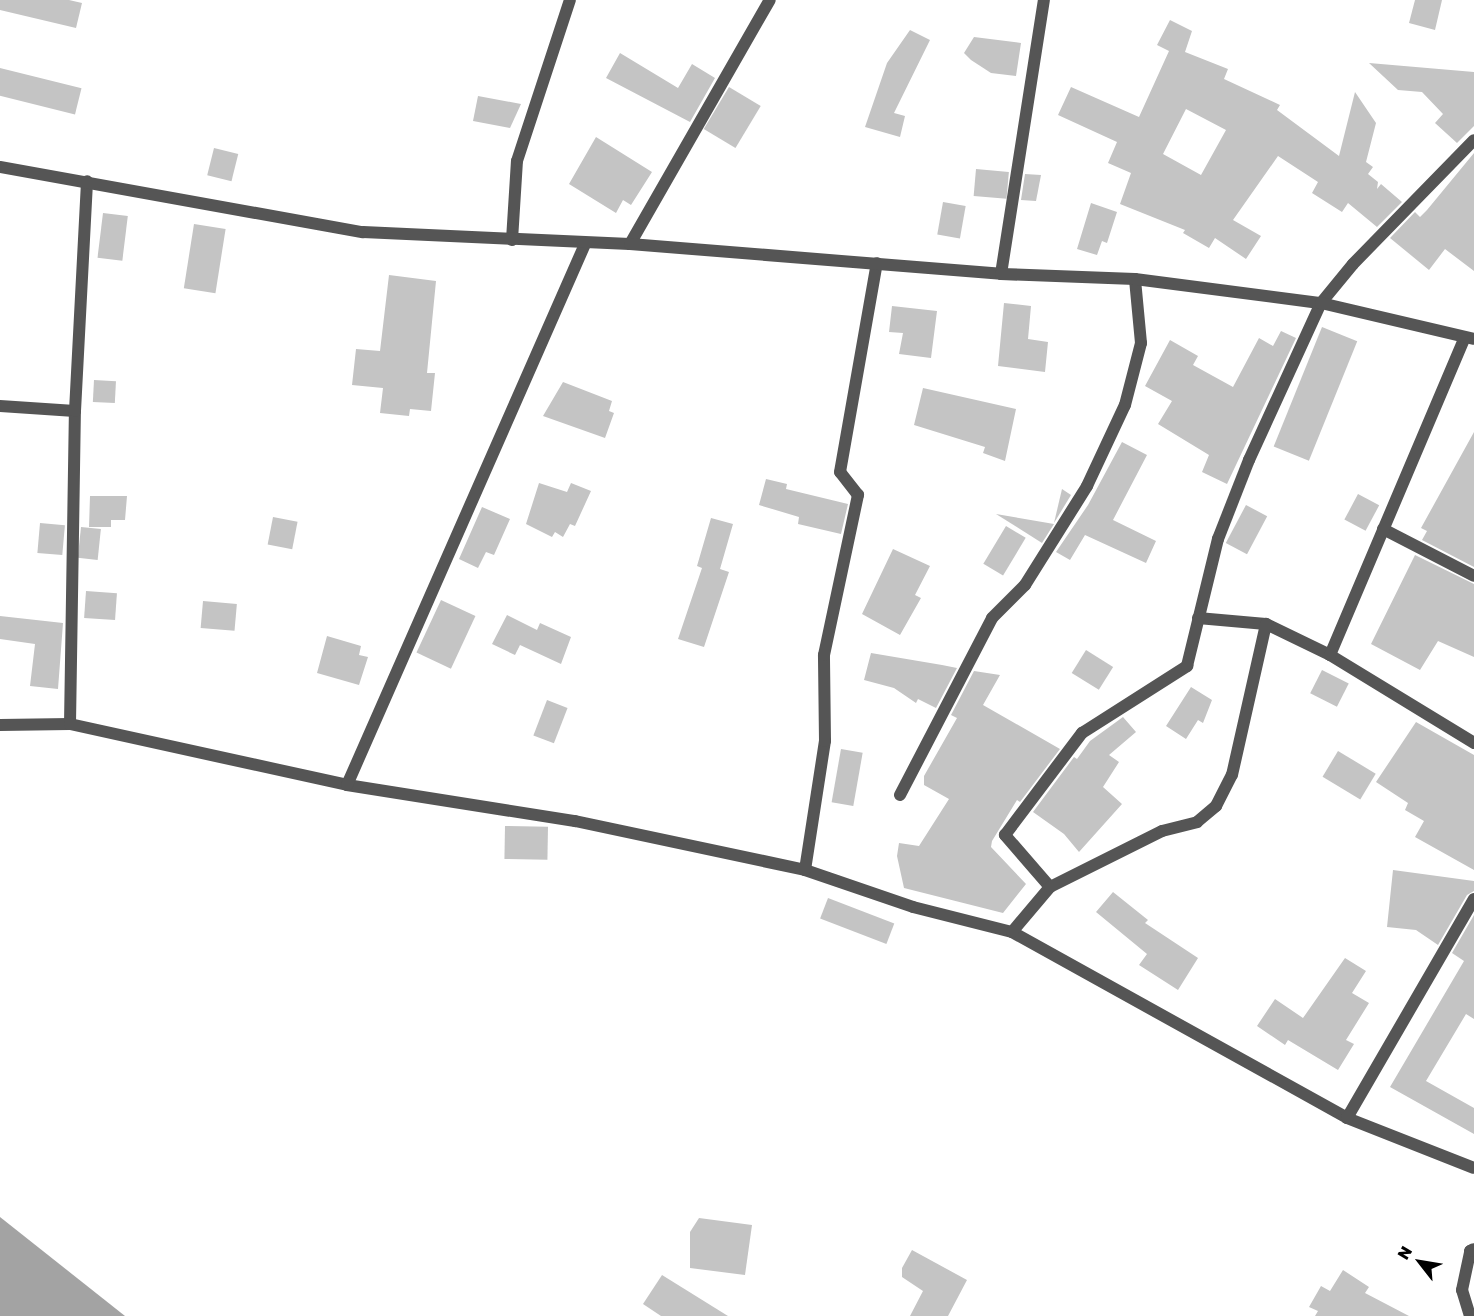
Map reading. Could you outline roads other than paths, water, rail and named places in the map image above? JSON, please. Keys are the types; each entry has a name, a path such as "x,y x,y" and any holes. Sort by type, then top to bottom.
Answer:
{"street":[{"path":"512,240 517,161 570,0"},
{"path":"630,244 770,0"},
{"path":"1001,274 1044,0"},
{"path":"1050,887 1005,835 1082,733 1186,666 1218,539 1249,460 1321,303 1353,264 1474,140"},
{"path":"0,167 363,232 585,244 630,244 1001,274 1135,279 1321,303 1470,338 1383,529 1330,655"},
{"path":"70,724 75,411 87,181"},
{"path":"347,785 585,244"},
{"path":"805,870 825,741 824,655 858,495 840,472 877,263"},
{"path":"900,795 992,618 1025,585 1074,506 1125,405 1141,343 1135,279"},
{"path":"0,406 75,411"},
{"path":"1383,529 1474,576"},
{"path":"1198,618 1266,624 1330,655 1474,743"},
{"path":"1012,932 1050,887 1162,831 1197,822 1216,806 1232,775 1266,624"},
{"path":"0,725 70,724 347,785 575,821 805,870 913,907 1012,932 1347,1118 1474,1168"},
{"path":"1347,1118 1474,899"},
{"path":"1470,1316 1462,1290 1470,1251 1474,1249"}]}
